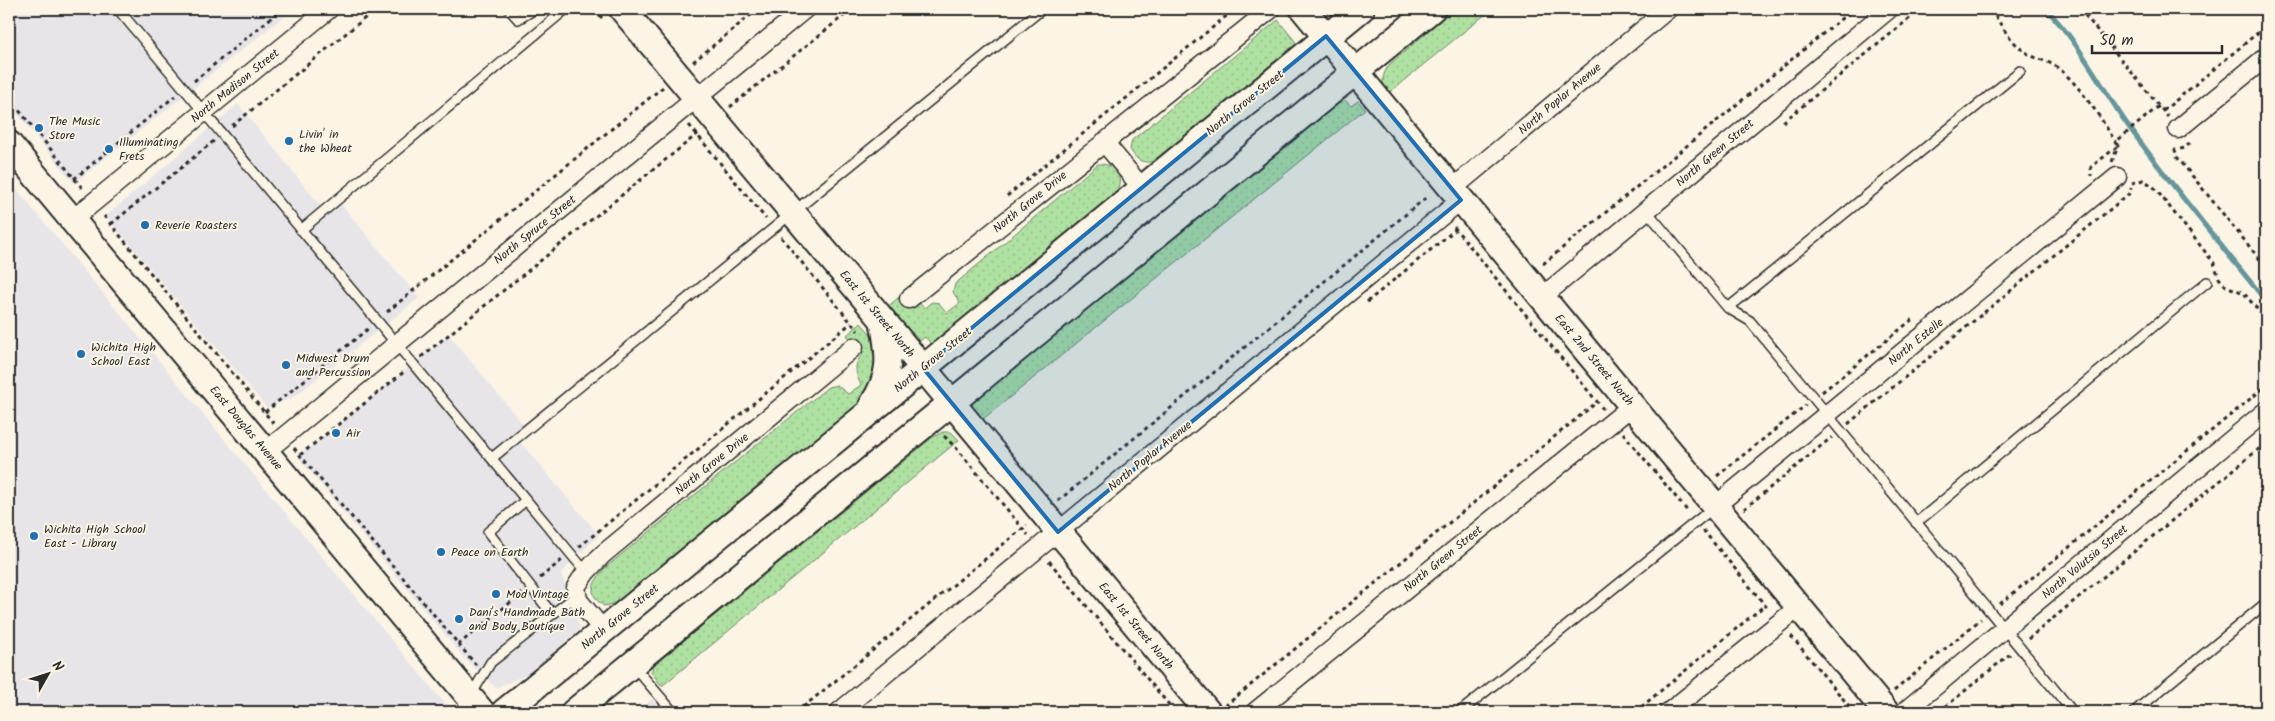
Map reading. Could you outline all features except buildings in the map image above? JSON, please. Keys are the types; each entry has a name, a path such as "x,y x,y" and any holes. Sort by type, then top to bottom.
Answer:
{"street":[{"name":"North Madison Street","path":"72,220 330,9"},
{"name":"North Spruce Street","path":"266,452 396,343 805,9"},
{"name":"North Grove Drive","path":"909,299 1271,9"},
{"name":"East 2nd Street North","path":"1303,9 1799,607 1883,704"},
{"name":"North Grove Street","path":"504,712 1326,36 1362,9"},
{"path":"574,712 953,404 1432,9"},
{"name":"North Poplar Avenue","path":"839,712 1039,548 1457,195 1668,9"},
{"name":"North Green Street","path":"1542,297 1889,9"},
{"name":"East 1st Street North","path":"614,16 664,82 687,104 783,221 883,322 1058,532 1214,711"},
{"path":"2178,129 2266,57"},
{"path":"1104,142 1142,188"},
{"name":"East Douglas Avenue","path":"9,144 475,705"},
{"name":"North Estelle","path":"1715,506 1826,415 2125,180"},
{"path":"864,416 879,395 886,380 890,353 883,322"},
{"name":"North Grove Drive","path":"577,591 586,572 602,555 857,340"},
{"name":"North Green Street","path":"1255,712 1632,406"},
{"name":"North Volutsia Street","path":"1904,712 2266,411"},
{"path":"577,591 578,600 604,631"},
{"path":"1669,712 1799,607"}],"lane":[{"path":"118,9 586,572"},
{"path":"509,9 518,19 535,9"},
{"path":"301,230 566,9"},
{"path":"492,458 1042,9"},
{"path":"1728,308 2020,71"},
{"path":"1646,210 1728,308 1750,321 2073,712"},
{"path":"1916,523 2207,282"},
{"path":"526,500 488,532 552,614"},
{"path":"1460,712 1715,506"},
{"path":"475,705 485,672 491,662 552,614 577,591"},
{"path":"2134,712 2266,603"},
{"path":"633,664 674,712"}],"path":[{"path":"111,224 376,9"},
{"path":"594,9 614,16"},
{"path":"265,412 664,82 758,9"},
{"path":"300,455 852,9"},
{"path":"1004,198 1235,9"},
{"path":"1543,264 1853,9"},
{"path":"1991,9 2012,41 2027,54 2055,66 2067,78 2096,110 2118,146 2091,167 2090,178"},
{"path":"2080,9 2160,106"},
{"path":"2164,110 2266,26"},
{"path":"664,82 687,104 783,221 851,323 857,340"},
{"path":"9,98 284,436 472,662 485,672"},
{"path":"2118,140 2153,110"},
{"path":"2178,129 2190,144 2185,148 2175,150 2177,157 2266,267"},
{"path":"1744,509 2130,193 2125,180 2143,180 2153,186 2214,263 2220,278 2226,286 2244,292 2266,320"},
{"path":"797,712 1428,196"},
{"path":"1716,476 1921,313"},
{"path":"458,645 851,323"},
{"path":"1883,704 1990,612 2266,386"},
{"path":"1214,711 1597,402"},
{"path":"944,436 959,451 1175,712"},
{"path":"1939,712 2266,443"},
{"path":"1635,712 1765,605"}],"highlighted area":[{"path":"1326,36 1461,200 1058,532 923,368"}],"shaded area":[{"path":"9,9 280,9 286,15 74,183 9,104"},
{"path":"238,104 324,210 341,204 419,298 294,397 267,408 106,216"},
{"name":"Wichita High School East","path":"9,180 297,527 452,712 9,712"},
{"path":"449,335 531,434 521,443 599,535 561,573 580,629 530,673 496,688 464,658 298,457"},
{"path":"652,699 663,712 636,712"}],"green space":[{"path":"1454,9 1492,9 1386,95 1383,79 1390,64"},
{"path":"1278,20 1299,46 1160,160 1146,162 1139,160 1133,154 1130,149 1132,140"},
{"path":"1344,99 1351,106 1358,101 1365,109 977,424 971,413 973,403 979,397"},
{"path":"1098,164 1112,167 1118,174 1119,185 1114,197 933,346 925,337 917,343 887,307 908,290 924,308 932,302 939,303 947,313 960,303 953,292 955,284"},
{"path":"861,323 880,345 878,376 862,401 850,413 622,598 614,604 604,606 598,601 593,592 593,587 606,567 828,387 837,385 848,394 861,385 857,376 856,365 863,354 847,335"},
{"path":"943,432 951,432 959,440 662,686 651,672 654,665 933,437"}],"waterway":[{"path":"2046,9 2069,35 2144,147 2195,214 2266,301"}],"place":[{"name":"The Music Store","path":"39,128"},
{"name":"Livin' in the Wheat","path":"289,141"},
{"name":"Illuminating Frets","path":"109,149"},
{"name":"Reverie Roasters","path":"145,225"},
{"name":"Wichita High School East","path":"81,354"},
{"name":"Midwest Drum and Percussion","path":"286,365"},
{"name":"Air","path":"336,433"},
{"name":"Wichita High School East - Library","path":"34,536"},
{"name":"Peace on Earth","path":"441,552"},
{"name":"Mod Vintage","path":"496,594"},
{"name":"Dani's Handmade Bath and Body Boutique","path":"459,619"}]}
